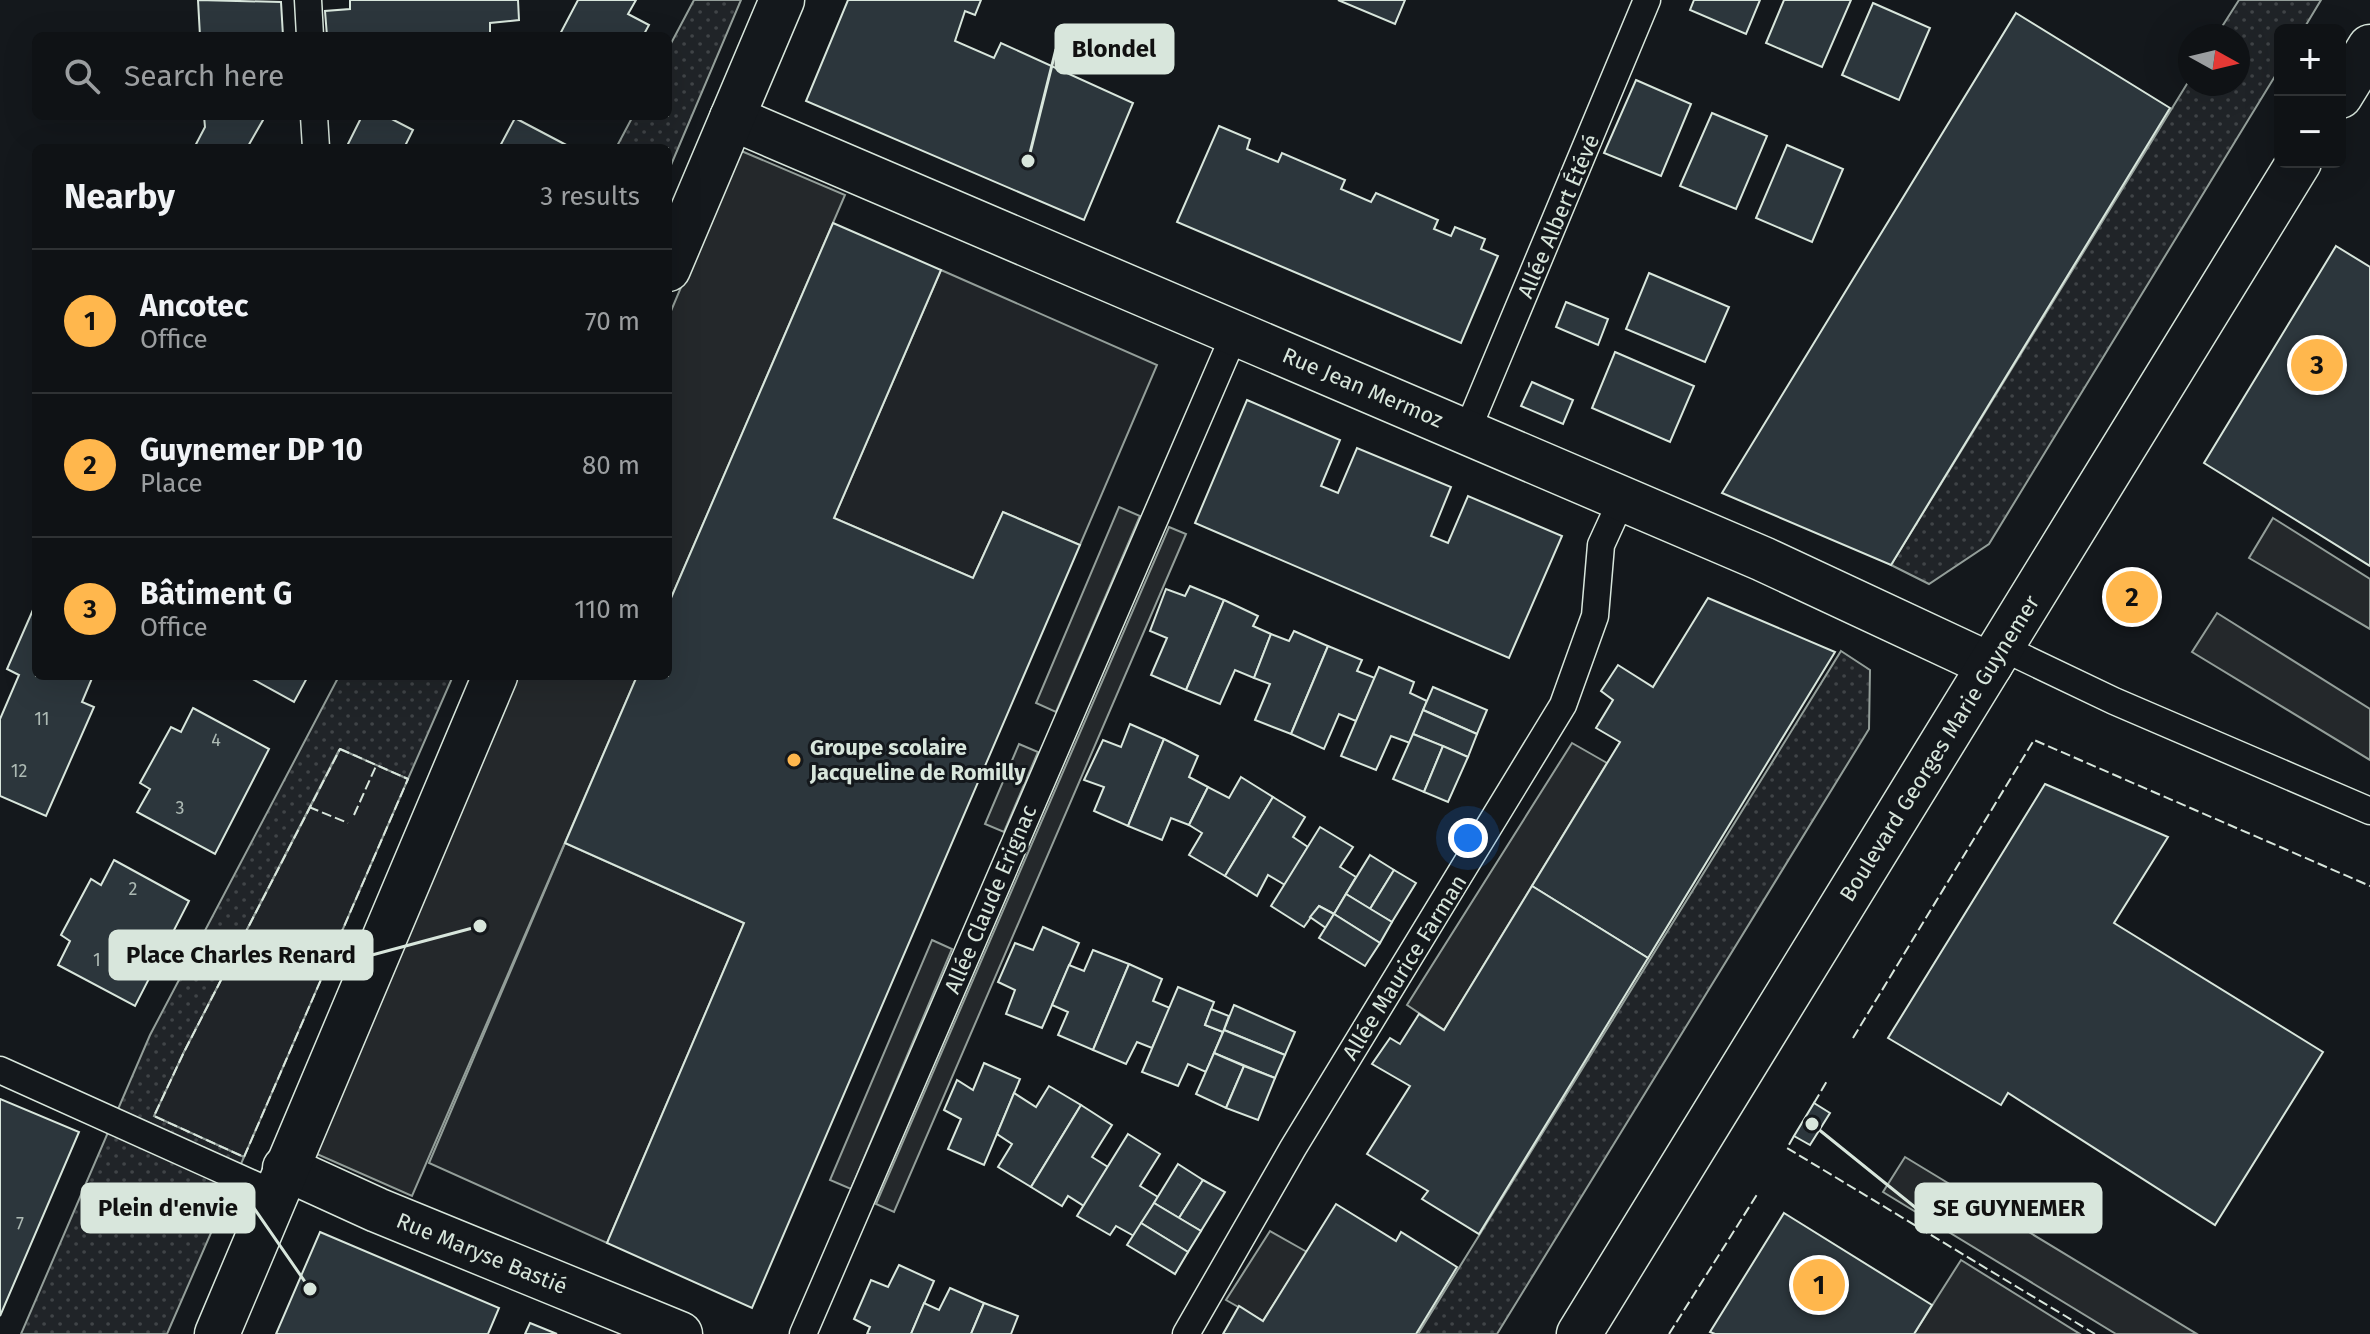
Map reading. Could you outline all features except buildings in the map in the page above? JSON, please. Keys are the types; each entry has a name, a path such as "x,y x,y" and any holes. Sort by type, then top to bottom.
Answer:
{"street":[{"path":"672,260 777,2"},
{"path":"2346,86 2370,47"},
{"name":"Rue Jean Mermoz","path":"732,118 1996,656"},
{"name":"Boulevard Georges Marie Guynemer","path":"1579,1334 2295,168"},
{"path":"217,1334 493,680"},
{"name":"Rue Maryse Bastié","path":"280,1181 377,1210 680,1334"}],"lane":[{"path":"308,0 310,32"},
{"name":"Allée Albert Étévé","path":"1467,431 1647,0"},
{"path":"314,120 316,144"},
{"name":"Allée Claude Erignac","path":"803,1334 1235,333"},
{"name":"Allée Maurice Farman","path":"1186,1334 1293,1148 1563,705 1595,616 1601,545 1622,499"},
{"path":"1996,656 2114,701 2370,811"},
{"path":"0,1070 235,1178 280,1181"}],"shaded area":[{"path":"694,0 741,0 672,163 672,144 618,144 631,120 672,120 672,41"},
{"path":"2239,0 2321,0 2307,24 2274,24 2274,78 1989,544 1929,584 1891,565 2180,96 2250,96 2250,24 2224,24"},
{"path":"739,150 845,195 672,596 672,309"},
{"path":"941,270 1157,365 1080,545 1003,512 973,578 834,518"},
{"path":"1119,507 1140,516 1056,712 1036,703"},
{"path":"2273,518 2370,579 2370,629 2249,558"},
{"path":"1169,527 1186,534 894,1212 876,1204"},
{"path":"2217,613 2370,709 2370,760 2192,652"},
{"path":"1841,651 1870,670 1869,729 1497,1334 1418,1334"},
{"path":"337,680 451,680 408,779 339,750 184,1052 155,1116 244,1157 167,1334 21,1334 150,1035"},
{"path":"511,680 635,680 412,1196 310,1151"},
{"path":"1572,743 1607,763 1444,1030 1407,1005"},
{"path":"1019,744 1038,752 1004,832 985,824"},
{"path":"340,749 408,779 244,1157 154,1116"},
{"path":"565,843 744,923 607,1243 429,1163"},
{"path":"932,940 952,949 851,1189 830,1180"},
{"path":"1905,1157 2197,1334 2116,1334 1883,1192"},
{"path":"1270,1231 1307,1252 1263,1321 1226,1300"},
{"path":"1961,1260 2080,1334 1914,1334"}],"fence":[{"path":"1853,1038 2034,740 2370,886"},
{"path":"340,749 408,779 244,1157 154,1116 340,749"},
{"path":"354,815 376,766"},
{"path":"309,807 348,823"},
{"path":"1814,1103 1827,1081"},
{"path":"1794,1136 1787,1148 2095,1334"},
{"path":"1669,1334 1758,1193"}],"place":[{"name":"Blondel","path":"1028,161"},
{"name":"Bâtiment G","path":"2317,365"},
{"name":"Guynemer DP 10","path":"2132,597"},
{"name":"Groupe scolaire Jacqueline de Romilly","path":"794,760"},
{"name":"Place Charles Renard","path":"480,926"},
{"name":"SE GUYNEMER","path":"1812,1124"},
{"name":"Ancotec","path":"1819,1285"},
{"name":"Plein d'envie","path":"310,1289"}]}
